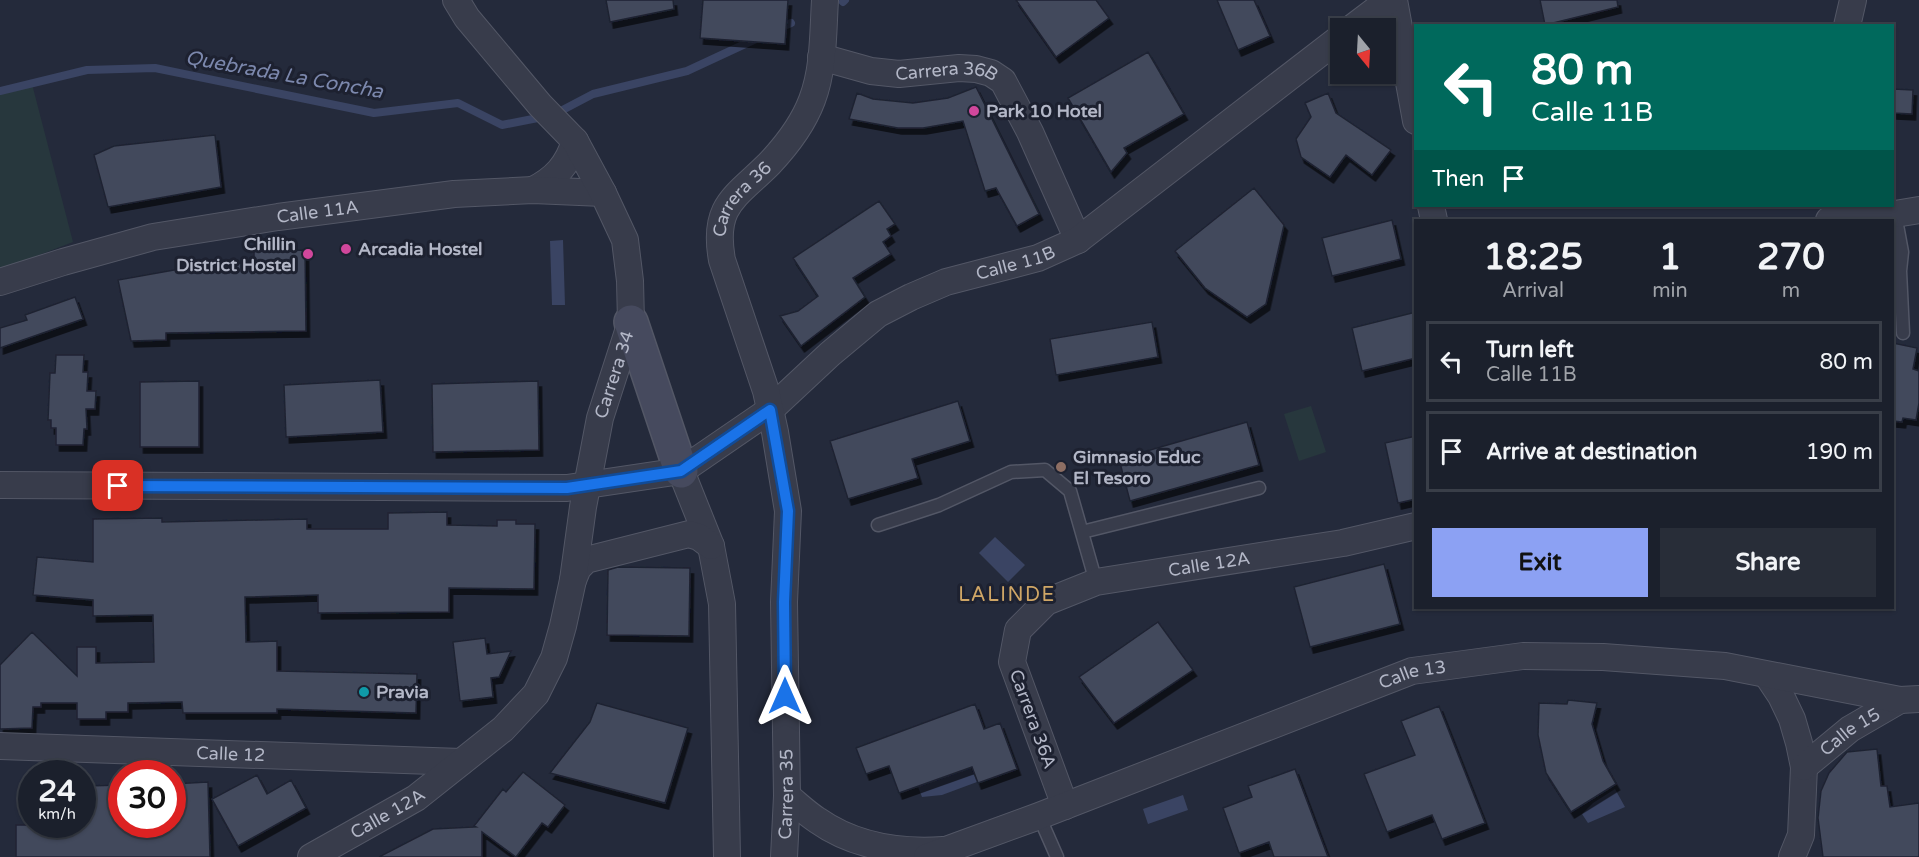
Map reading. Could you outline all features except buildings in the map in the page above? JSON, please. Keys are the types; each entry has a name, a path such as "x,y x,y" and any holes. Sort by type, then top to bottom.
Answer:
{"street":[{"name":"Carrera 34","path":"456,0 467,18 568,135 603,193 625,240 630,281 631,322 600,418 586,486 573,580 554,658 536,694 503,729 461,762"},
{"name":"Carrera 36","path":"770,410 766,391 723,260 720,229 730,202 774,158 798,129 812,101 821,57 825,0"},
{"path":"1365,18 1389,0"},
{"path":"1394,0 1414,110"},
{"path":"1847,24 1853,0"},
{"name":"Calle 11B","path":"0,485 567,488 681,471 770,410 830,354 878,314 946,282 1038,258 1078,240 1330,45"},
{"name":"Carrera 36B","path":"821,57 871,71 899,74 959,68 976,69 1003,81 1030,132 1078,240"},
{"path":"534,190 547,183 561,170 571,154 568,135"},
{"name":"Calle 11A","path":"0,282 153,237 278,217 453,195 534,190 603,193"},
{"path":"1840,219 1913,212"},
{"path":"631,322 681,471 711,546 722,604 727,857"},
{"name":"Carrera 35","path":"770,410 788,511 784,602 787,796 784,857"},
{"name":"Calle 12A","path":"1018,630 1046,602 1096,582 1343,543 1414,526"},
{"path":"573,580 578,568 586,560 689,534 699,537 711,546"},
{"name":"Carrera 36A","path":"1018,630 1012,662 1065,806"},
{"name":"Calle 13","path":"927,857 1040,816 1412,671 1523,656 1603,657 1725,666 1910,700"},
{"name":"Calle 15","path":"1767,675 1792,719 1804,767 1801,835 1792,857"},
{"name":"Calle 15","path":"1804,767 1850,729 1910,700"},
{"name":"Calle 12","path":"0,746 461,762"},
{"name":"Calle 12A","path":"311,857 416,798 461,762"},
{"name":"Calle 13","path":"787,796 817,820 848,837 882,848 917,852 952,849"}],"lane":[{"path":"1903,333 1900,271 1902,252 1913,212"},
{"path":"878,525 939,505 1011,472 1045,470 1070,491 1096,582"},
{"path":"1082,532 1259,488"},
{"path":"1040,816 1056,857"}],"shaded area":[{"path":"32,84 73,242 0,270 0,92"},
{"path":"1311,406 1326,452 1299,461 1284,414"}],"water":[{"path":"563,240 565,305 552,305 550,241"},
{"path":"995,537 1025,565 1008,582 979,553"},
{"path":"971,768 977,782 942,795 922,797 918,787"},
{"path":"1615,789 1625,807 1588,823 1582,814 1593,803"},
{"path":"1183,795 1188,810 1148,824 1143,809"}],"waterway":[{"name":"Quebrada La Concha","path":"777,29 791,23"},
{"name":"Quebrada La Concha","path":"0,91 87,70 155,68 374,113 458,103 502,125 553,115 593,94 687,71 758,38"}],"place":[{"name":"Park 10 Hotel","path":"974,111"},
{"name":"Arcadia Hostel","path":"346,249"},
{"name":"Chillin District Hostel","path":"308,254"},
{"name":"Gimnasio Educ El Tesoro","path":"1061,467"},
{"name":"Pravia","path":"364,692"}],"district":[{"name":"LALINDE","path":"1007,595"}],"route":[{"path":"118,486 567,488 681,471 770,410 788,511 784,602 785,696"}]}
